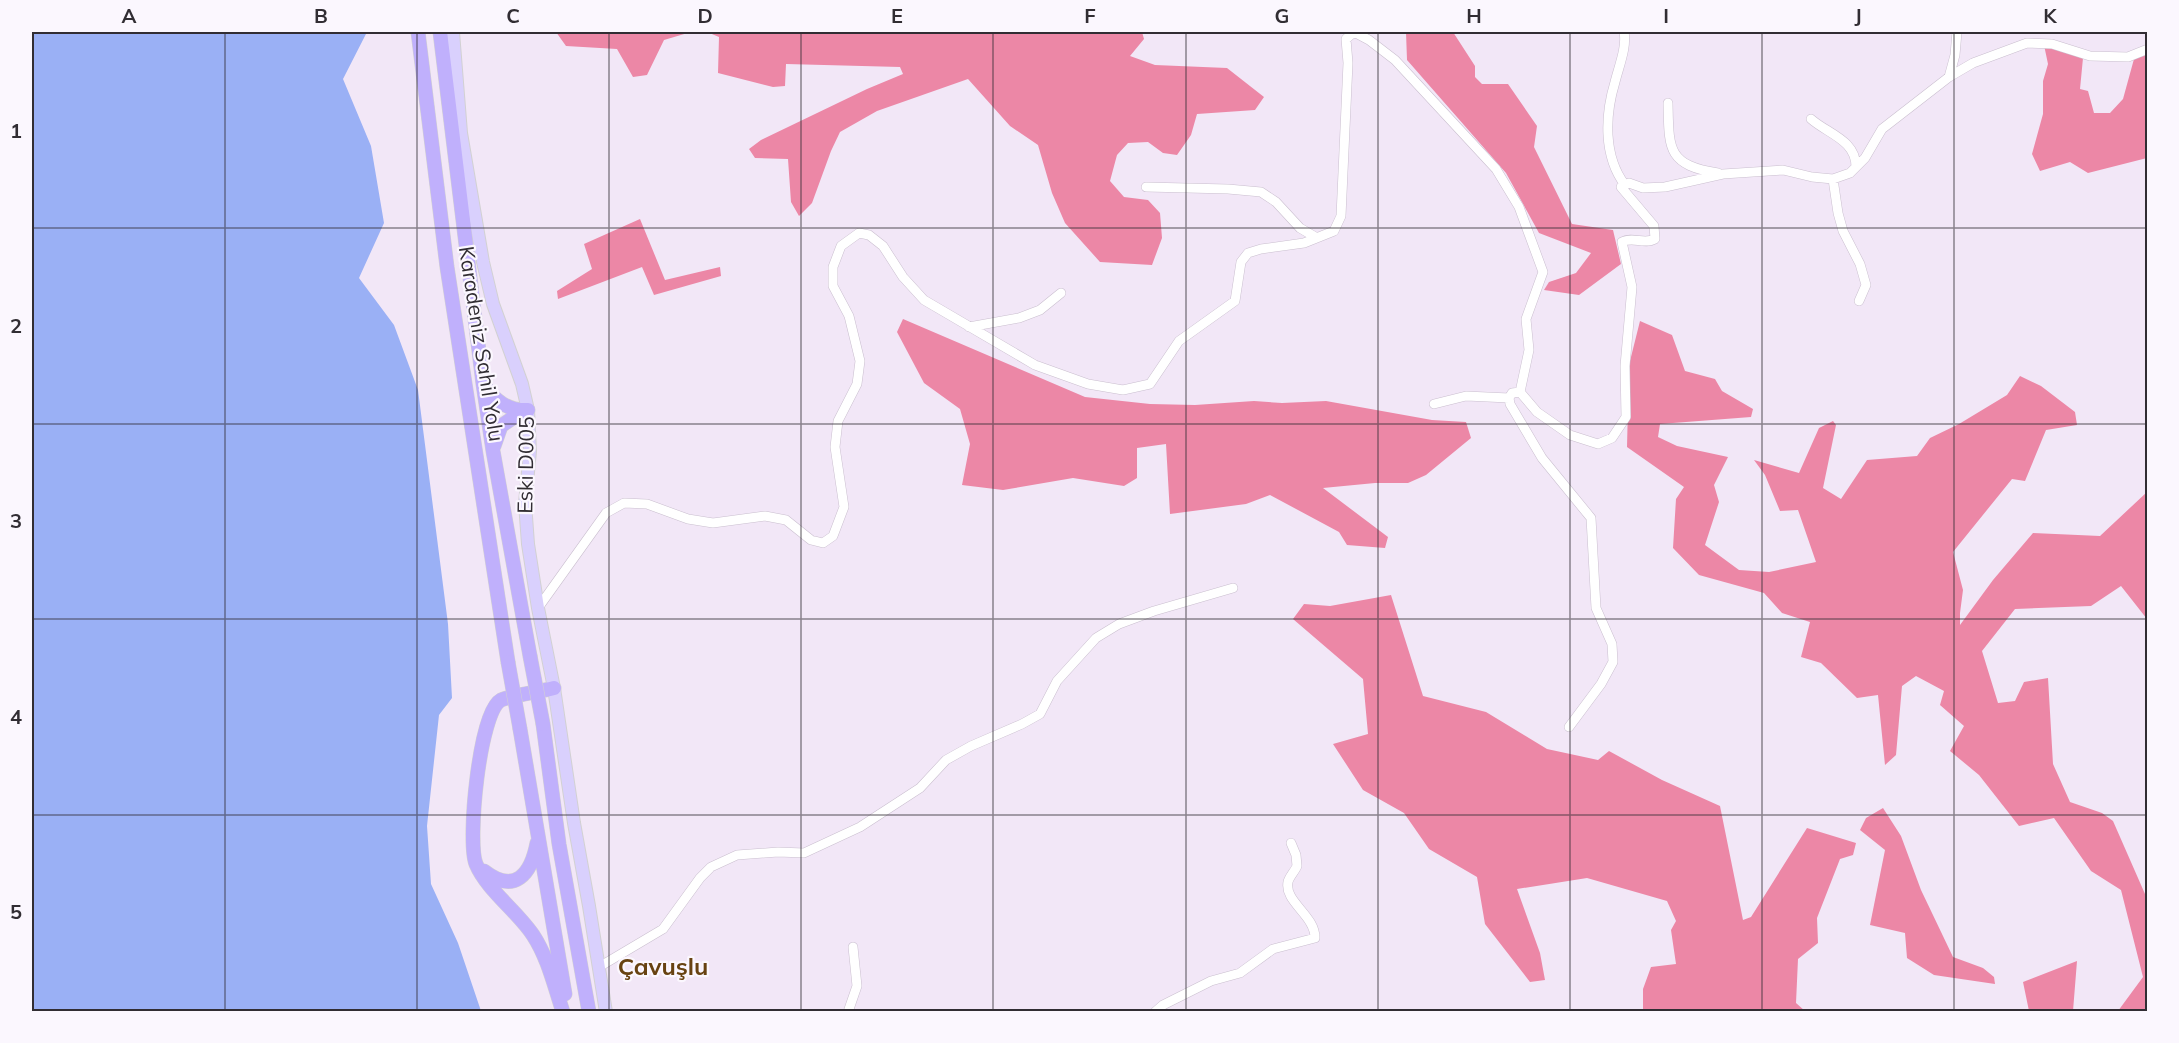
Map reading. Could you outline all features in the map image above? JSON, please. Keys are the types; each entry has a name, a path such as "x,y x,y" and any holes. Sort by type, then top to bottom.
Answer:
{"highway":[{"name":"Karadeniz Sahil Yolu","path":"418,32 447,267 508,662 566,1011"},
{"name":"Karadeniz Sahil Yolu","path":"440,32 493,451 543,724 559,844 589,1011"},
{"path":"483,384 496,401 526,410"},
{"path":"493,451 501,426 526,410"},
{"path":"554,688 500,700 490,712 478,770 473,855 481,873 533,936 548,963 566,1011"},
{"path":"473,855 485,872 494,879 515,881 525,876 530,869 538,836"}],"main road":[{"name":"Eski D005","path":"453,32 461,133 483,262 495,312 522,384 530,451 525,503 526,524 606,1011"}],"street":[{"path":"538,608 606,513 624,503 647,504 688,519 713,523 765,516 786,520 810,540 823,543 833,536 844,507 835,447 838,421 857,384 861,361 849,316 833,286 832,267 841,246 859,233 869,235 883,246 903,277 924,300 1035,365 1088,384 1123,390 1150,384 1179,341 1235,301 1241,262 1248,253 1304,243 1334,231 1341,216 1347,97 1346,39 1354,32 1369,40 1395,60 1496,169 1519,207 1543,272 1526,319 1529,350 1520,392"},
{"path":"1624,32 1621,60 1608,119 1608,146 1617,174 1625,184"},
{"path":"1949,77 1955,55 1957,32"},
{"path":"1520,392 1537,412 1570,435 1598,444 1612,438 1626,417 1625,366 1632,287 1622,242 1629,238 1649,242 1655,239 1654,226 1625,194 1621,187 1625,184 1629,183 1643,188 1665,187 1723,174 1783,170 1833,179 1850,173 1865,158 1882,129 1949,77 1973,63 2027,43 2052,44 2090,56 2128,57 2148,49"},
{"path":"1668,104 1669,133 1674,152 1684,164 1695,169 1723,174"},
{"path":"1811,119 1821,128 1846,142 1854,155 1856,167"},
{"path":"1833,179 1840,222 1860,264 1866,285 1859,301"},
{"path":"1146,187 1261,192 1276,202 1300,228 1317,238"},
{"path":"969,327 1019,318 1040,310 1061,293"},
{"path":"1520,392 1512,393 1509,398 1510,404 1542,458 1591,518 1596,608 1612,644 1613,662 1601,684 1569,727"},
{"path":"1434,404 1466,396 1509,398"},
{"path":"599,967 663,929 700,878 711,867 737,855 804,853 860,827 920,788 946,760 1040,714 1057,681 1096,638 1119,624 1154,611 1233,588"},
{"path":"1155,1011 1211,981 1240,973 1273,949 1315,938 1313,923 1288,891 1288,880 1297,866 1296,855 1291,843"},
{"path":"848,1011 857,986 853,947"}],"shaded area":[{"path":"556,32 691,32 664,40 647,75 633,77 617,49 566,46"},
{"path":"707,32 1142,32 1144,39 1130,56 1155,65 1227,68 1264,97 1255,110 1197,114 1191,135 1177,155 1163,153 1148,142 1128,143 1117,155 1110,181 1124,197 1148,200 1160,213 1162,238 1152,265 1100,262 1065,223 1052,193 1038,145 1010,126 968,79 877,111 840,132 812,203 799,216 791,202 788,159 755,158 749,149 761,140 903,74 900,67 786,64 785,86 773,87 718,73 719,37"},
{"path":"1406,32 1453,32 1475,66 1475,77 1482,84 1508,84 1537,126 1534,147 1572,224 1613,230 1621,264 1579,295 1544,290 1549,282 1576,273 1591,253 1539,233 1506,173 1407,60"},
{"path":"2044,45 2083,58 2080,89 2088,91 2094,113 2110,113 2123,99 2134,59 2147,52 2147,158 2088,173 2070,162 2040,171 2032,154 2043,114 2043,81 2048,64"},
{"path":"640,219 665,280 720,267 721,276 654,295 642,267 558,299 557,291 592,269 584,244"},
{"path":"903,319 1085,397 1150,404 1195,405 1254,401 1282,403 1326,401 1432,420 1466,422 1471,438 1426,475 1408,483 1375,483 1323,488 1388,537 1385,548 1347,545 1339,532 1270,495 1246,504 1170,514 1166,444 1137,448 1137,478 1124,486 1073,478 1003,490 962,485 970,444 960,409 924,383 897,332"},
{"path":"1640,321 1672,335 1685,371 1715,379 1722,391 1753,409 1751,417 1660,424 1658,437 1677,446 1728,457 1714,485 1719,502 1705,545 1739,570 1769,572 1816,562 1798,510 1780,511 1765,475 1754,460 1799,473 1819,428 1833,421 1836,425 1823,488 1841,499 1867,460 1917,456 1930,438 1959,424 2007,395 2020,376 2041,386 2075,412 2077,425 2046,430 2025,481 2012,479 1953,552 1963,590 1960,625 1993,580 2033,533 2100,536 2147,492 2147,619 2121,586 2091,606 2015,609 1982,651 1998,703 2015,701 2024,682 2048,678 2053,764 2070,802 2102,813 2113,821 2148,904 2147,1011 2118,1011 2143,977 2121,890 2091,871 2054,818 2019,826 1979,775 1950,751 1964,726 1940,705 1944,691 1916,676 1902,686 1896,755 1885,765 1878,695 1857,698 1821,663 1801,657 1810,622 1782,613 1764,593 1699,575 1673,548 1676,499 1684,487 1627,447 1629,365"},
{"path":"1391,595 1423,696 1486,712 1547,749 1598,760 1609,751 1662,780 1720,806 1743,920 1751,917 1807,828 1856,843 1853,855 1840,859 1817,918 1818,943 1798,959 1796,1003 1805,1011 1643,1011 1643,989 1651,967 1676,964 1671,930 1676,921 1667,901 1587,878 1517,889 1540,953 1545,980 1530,982 1485,924 1477,877 1429,849 1404,813 1363,790 1333,744 1368,734 1363,679 1293,619 1304,604 1330,606"},
{"path":"1883,808 1901,836 1921,890 1953,957 1983,968 1994,977 1995,984 1934,975 1907,958 1905,933 1870,925 1885,850 1860,830 1866,818"},
{"path":"2077,961 2073,1011 2029,1011 2023,982"}],"water":[{"path":"32,32 367,32 343,79 371,146 384,223 359,278 394,325 418,390 448,624 452,698 439,715 427,826 431,884 458,943 481,1011 32,1011"}],"district":[{"name":"Çavuşlu","path":"663,967"}]}
